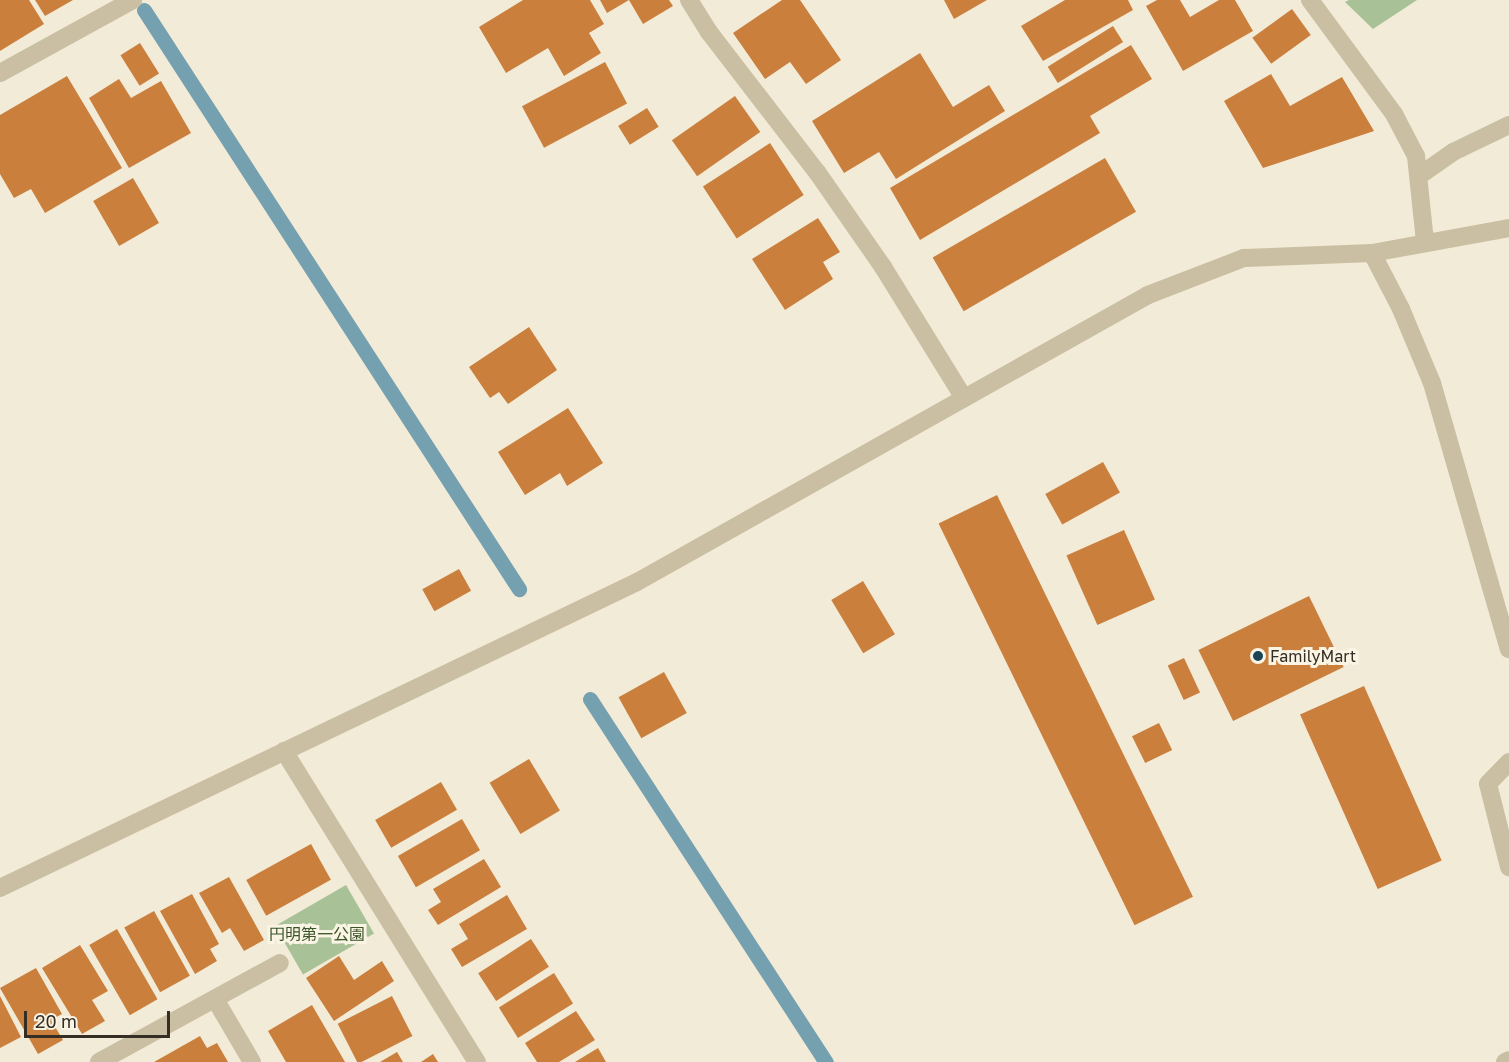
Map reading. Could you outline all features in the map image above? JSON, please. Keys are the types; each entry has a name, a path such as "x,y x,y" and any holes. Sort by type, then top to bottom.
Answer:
{"street":[{"path":"0,73 133,0"},
{"path":"689,0 716,42 817,172 964,398"},
{"path":"1310,0 1394,114 1416,156 1425,242"},
{"path":"1419,176 1453,152 1509,124"},
{"path":"0,888 637,582 1148,295 1244,258 1372,253 1509,228"},
{"path":"1372,253 1401,309 1432,382 1509,649"},
{"path":"284,751 477,1062"},
{"path":"1509,762 1488,784 1509,867"},
{"path":"99,1062 280,963"},
{"path":"215,999 252,1062"},
{"path":"1505,1062 1509,1060"}],"green space":[{"path":"1349,0 1417,0 1373,29 1345,2"},
{"name":"円明第一公園","path":"346,885 374,933 303,974 275,926"}],"building":[{"path":"0,0 29,0 44,24 0,51"},
{"path":"35,0 73,0 45,16"},
{"path":"523,0 590,0 604,24 589,33 601,53 564,76 548,48 506,73 479,27"},
{"path":"600,0 629,0 607,13"},
{"path":"629,0 669,0 673,6 643,24"},
{"path":"782,0 800,0 841,60 806,84 790,62 765,79 733,33"},
{"path":"944,0 987,0 954,19"},
{"path":"1065,0 1128,0 1133,10 1043,61 1021,26"},
{"path":"1157,0 1180,0 1190,17 1219,0 1235,0 1253,31 1183,71 1146,6"},
{"path":"1292,9 1311,35 1271,64 1252,38"},
{"path":"1113,26 1123,42 1058,83 1048,67"},
{"path":"140,43 159,74 140,86 120,55"},
{"path":"1131,45 1152,79 1090,116 1100,133 920,240 890,188"},
{"path":"920,53 953,107 989,85 1005,111 896,179 879,152 844,173 812,121"},
{"path":"605,62 627,103 544,148 522,106"},
{"path":"1271,74 1290,106 1342,77 1374,131 1263,168 1224,101"},
{"path":"67,76 122,168 45,213 31,189 14,198 0,174 0,115"},
{"path":"119,79 131,98 161,81 191,133 129,168 89,98"},
{"path":"735,96 760,132 697,176 672,140"},
{"path":"647,108 659,127 630,145 618,126"},
{"path":"770,143 804,195 737,239 703,187"},
{"path":"1105,158 1136,212 964,311 933,258"},
{"path":"133,178 159,223 119,246 93,201"},
{"path":"818,218 840,252 823,262 833,279 785,310 752,259"},
{"path":"529,327 557,370 508,404 499,392 490,398 469,367"},
{"path":"568,408 603,463 567,486 560,473 525,495 498,452"},
{"path":"1103,462 1120,493 1062,525 1045,494"},
{"path":"997,495 1193,897 1135,925 939,523"},
{"path":"1124,530 1155,599 1097,625 1066,556"},
{"path":"459,569 471,591 434,611 422,589"},
{"path":"863,581 895,634 863,653 831,600"},
{"path":"1309,596 1344,667 1233,721 1198,650"},
{"path":"1184,658 1200,692 1184,700 1168,666"},
{"path":"664,672 687,713 641,738 619,697"},
{"path":"1364,686 1442,860 1378,889 1300,714"},
{"path":"1159,723 1172,750 1145,763 1132,736"},
{"path":"529,759 560,810 520,834 490,783"},
{"path":"441,782 457,810 391,848 375,820"},
{"path":"462,819 480,850 416,887 398,856"},
{"path":"311,844 331,880 266,916 246,880"},
{"path":"484,859 501,887 438,925 428,910 441,902 433,889"},
{"path":"229,877 264,940 244,951 230,928 222,933 199,893"},
{"path":"192,894 219,944 210,949 217,961 195,974 160,911"},
{"path":"507,895 527,929 462,967 451,949 468,939 459,924"},
{"path":"154,911 190,976 160,992 124,927"},
{"path":"117,929 158,999 130,1015 89,945"},
{"path":"531,939 549,967 496,1001 478,973"},
{"path":"80,945 108,991 92,1000 105,1021 82,1034 42,968"},
{"path":"339,956 354,980 382,961 394,981 334,1021 306,978"},
{"path":"36,968 62,1014 51,1020 63,1040 38,1054 0,988"},
{"path":"554,973 573,1004 518,1038 499,1007"},
{"path":"0,996 21,1037 0,1048"},
{"path":"392,996 412,1036 362,1062 357,1062 338,1024"},
{"path":"312,1005 345,1062 286,1062 268,1031"},
{"path":"576,1011 595,1040 559,1062 537,1062 525,1043"},
{"path":"200,1036 207,1048 217,1043 228,1062 154,1062"},
{"path":"598,1048 606,1062 575,1062"},
{"path":"397,1052 403,1062 380,1062"},
{"path":"433,1054 438,1062 421,1062"}],"waterway":[{"path":"144,10 519,589"},
{"path":"590,699 826,1062"}],"place":[{"name":"FamilyMart","path":"1258,656"}]}
